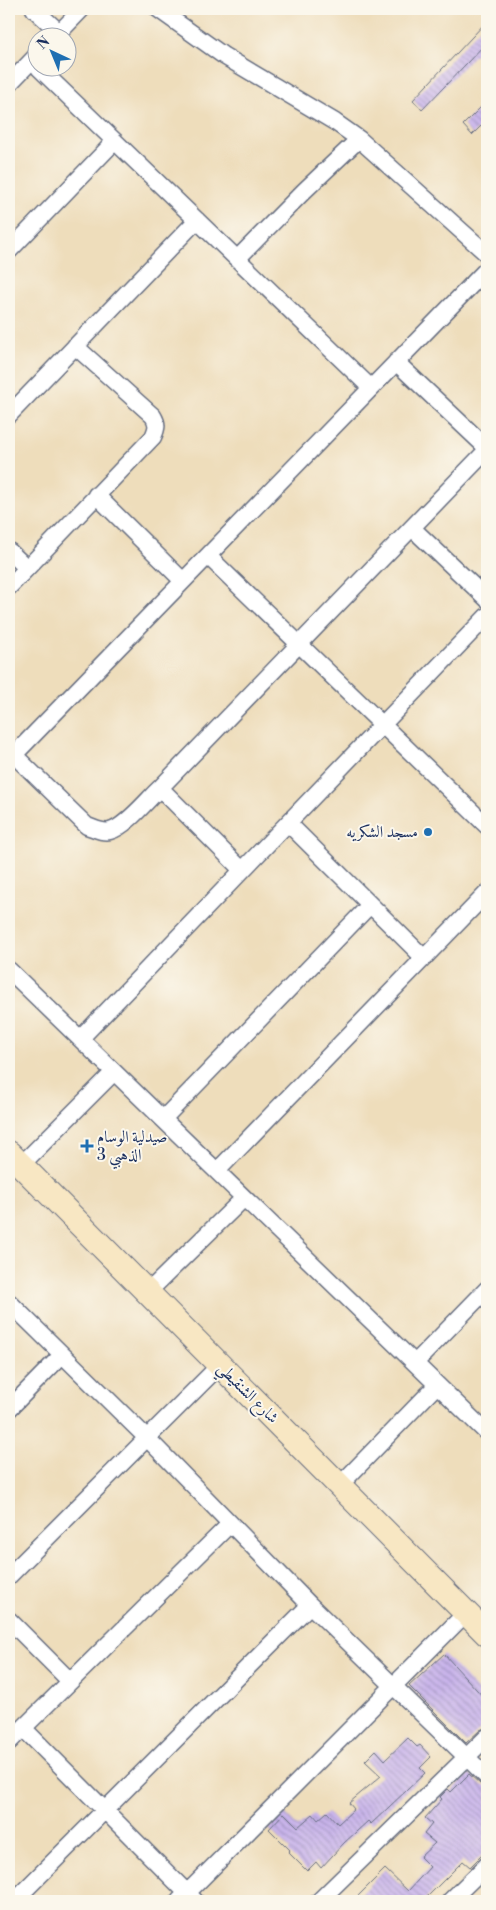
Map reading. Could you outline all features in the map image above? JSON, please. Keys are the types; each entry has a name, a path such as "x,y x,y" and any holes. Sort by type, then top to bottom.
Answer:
{"street":[{"path":"34,9 50,28"},
{"path":"63,28 82,9"},
{"path":"158,9 224,56 335,122 359,139 487,254"},
{"path":"9,84 28,69"},
{"path":"52,78 114,141 371,388"},
{"path":"237,259 359,139"},
{"path":"9,251 114,141"},
{"path":"10,411 197,220"},
{"path":"396,362 487,449 300,645 160,788 122,824 110,831 87,826 11,758 487,268"},
{"path":"9,586 153,437 157,423 153,416 75,346"},
{"path":"96,496 183,582"},
{"path":"412,528 487,599"},
{"path":"9,551 27,568"},
{"path":"208,556 487,826"},
{"path":"80,1039 487,616"},
{"path":"160,788 242,870"},
{"path":"288,823 424,958"},
{"path":"217,1171 487,893"},
{"path":"163,1119 370,905"},
{"path":"9,970 487,1433"},
{"path":"15,1159 114,1072"},
{"name":"شارع الشنقيطي","path":"15,1159 487,1634"},
{"path":"148,1292 244,1198"},
{"path":"415,1363 487,1289"},
{"path":"10,1307 147,1438 310,1605 487,1777"},
{"path":"9,1410 62,1355"},
{"path":"9,1576 220,1365"},
{"path":"340,1485 437,1385"},
{"path":"9,1742 230,1524"},
{"path":"14,1901 310,1605"},
{"path":"23,1728 104,1810 187,1899 466,1613"},
{"path":"9,1620 70,1681"},
{"path":"319,1901 487,1737"},
{"path":"450,1901 487,1865"}],"building":[{"path":"487,21 487,42 422,110 413,100"},
{"path":"487,101 487,120 472,135 463,125"},
{"path":"444,1654 487,1701 487,1727 480,1730 466,1743 409,1686"},
{"path":"408,1738 417,1747 420,1745 431,1757 420,1768 425,1773 371,1824 368,1821 321,1868 316,1862 307,1871 269,1829 284,1813 298,1827 313,1814 318,1820 327,1812 338,1824 354,1809 349,1803 381,1776 365,1761 376,1750 385,1760"},
{"path":"469,1774 480,1784 487,1787 487,1850 470,1867 463,1861 423,1901 353,1901 385,1869 408,1891 430,1867 420,1857 435,1843 424,1834 432,1824 425,1818 442,1799 440,1797 448,1789 451,1792"}],"place":[{"name":"مسجد الشكريه","path":"428,832"},
{"name":"صيدلية الوسام الذهبي 3","path":"87,1146"}]}
